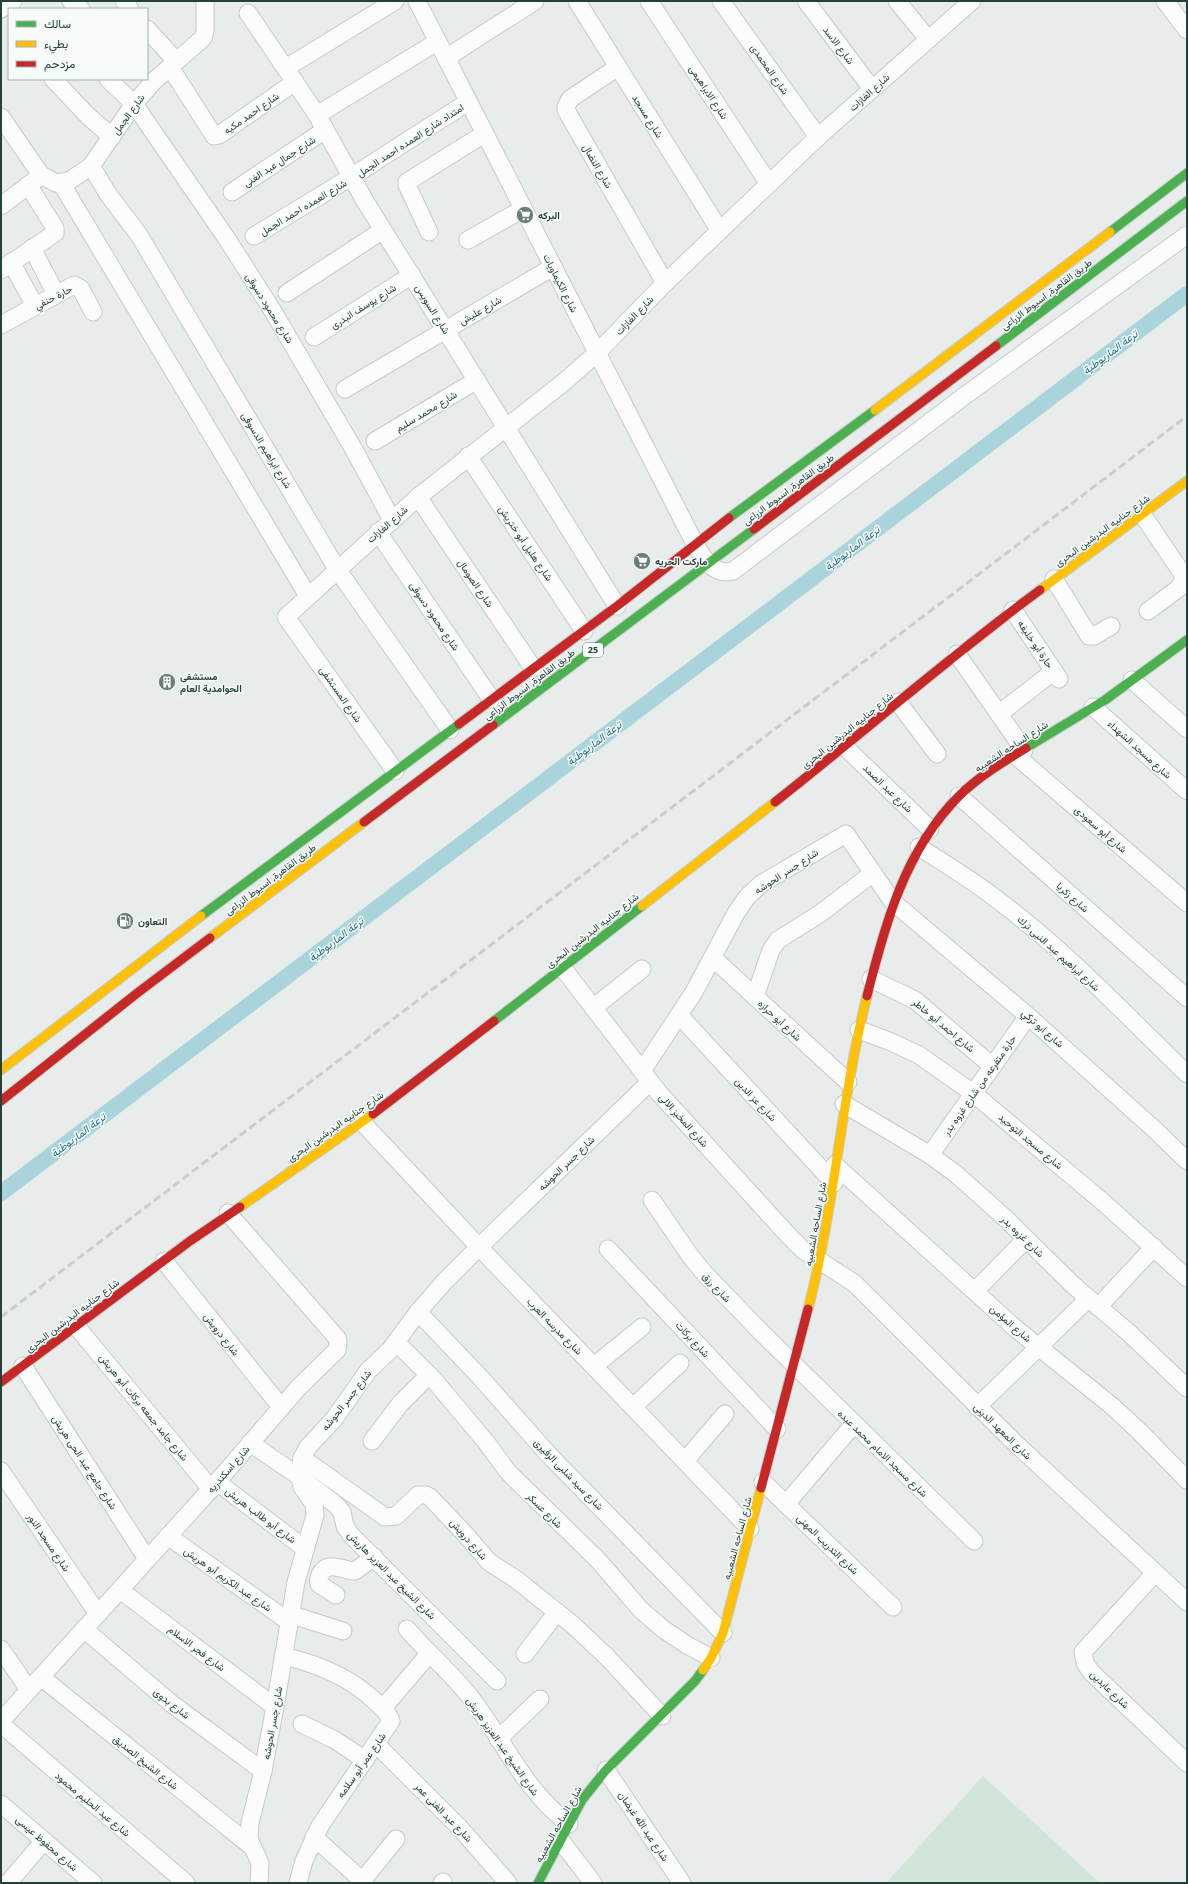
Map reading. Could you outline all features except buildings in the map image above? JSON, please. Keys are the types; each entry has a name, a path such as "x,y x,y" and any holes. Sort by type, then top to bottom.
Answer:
{"main road":[{"name":"طريق القاهرة, اسيوط الزراعى","path":"1,1069 162,945 617,606 695,544 1187,173"},
{"name":"طريق القاهرة, اسيوط الزراعى","path":"1,1101 142,990 914,409 1187,201"},
{"name":"شارع جنابيه البدرشين البحرى","path":"1,1382 228,1213 362,1122 845,747 898,702 1013,610 1187,481"},
{"name":"شارع الساحه الشعبيه","path":"538,1883 582,1800 606,1770 662,1716 695,1680 711,1658 723,1633 820,1262 834,1183 844,1104 871,979 893,902 908,866 930,829 959,796 983,776 1093,707 1186,642"}],"street":[{"path":"8,19 1,9 13,1"},
{"path":"71,1 80,8"},
{"name":"شارع الجمل","path":"61,183 69,181 91,166 112,137 151,77 173,64 203,38 205,31 205,1"},
{"path":"291,75 395,1"},
{"name":"شارع الكيماويات","path":"417,1 522,209 695,544 707,564"},
{"path":"446,58 535,1"},
{"name":"شارع مسجد","path":"576,1 720,231"},
{"name":"شارع الابراهيمى","path":"649,1 769,184"},
{"name":"شارع المحمدى","path":"722,1 818,138"},
{"name":"شارع الاسد","path":"806,1 872,89"},
{"path":"897,1 928,39"},
{"name":"شارع الغازات","path":"286,617 337,569 418,497 468,456 564,382 597,353 665,283 818,138 972,1"},
{"path":"1165,1 1187,30"},
{"name":"شارع السويس","path":"248,13 291,75 326,130 351,178 617,606"},
{"path":"148,30 173,64"},
{"path":"316,115 437,42"},
{"name":"شارع احمد مكيه","path":"173,64 214,136 219,135 291,75"},
{"name":"شارع النضال","path":"618,67 570,99 566,110 665,283"},
{"path":"54,80 88,116 112,137"},
{"name":"شارع محمود دسوقى","path":"109,80 134,104 227,239 271,308 354,448 392,520"},
{"name":"امتداد شارع العمده احمد الجمل","path":"351,178 468,102"},
{"path":"1,117 35,180 56,229 52,236 6,266 35,306"},
{"name":"شارع جمال عبد الغنى","path":"232,192 326,130"},
{"path":"429,232 407,185 407,182 484,134"},
{"name":"شارع ابراهيم الدسوقى","path":"91,166 108,194 139,235 337,569 450,730"},
{"name":"شارع العمده احمد الجمل","path":"254,236 351,178"},
{"path":"1,206 35,180 48,180 61,183 308,596"},
{"path":"468,240 522,209"},
{"path":"287,293 383,230"},
{"path":"707,564 722,571 733,571 967,394 1187,235"},
{"path":"32,248 56,294"},
{"name":"شارع عليش","path":"345,389 553,267"},
{"name":"شارع يوسف البدرى","path":"314,337 412,275"},
{"name":"حارة حنفي","path":"1,325 71,285 81,289 93,312"},
{"name":"شارع محمد سليم","path":"375,441 477,380"},
{"name":"شارع هليل أبو ختريش","path":"468,456 584,630"},
{"name":"شارع الصومال","path":"418,497 533,668"},
{"path":"1142,514 1182,572 1184,579 1182,585 1148,611"},
{"name":"شارع محمود دسوقى","path":"378,532 491,699"},
{"path":"1054,579 1089,636 1094,636 1111,626"},
{"name":"حارة أبو خليفه","path":"999,714 1057,675 1013,610"},
{"name":"شارع المستشفى","path":"286,617 395,771"},
{"name":"شارع أبو سعودى","path":"957,654 999,714 1020,753 1187,903"},
{"path":"1132,680 1187,729"},
{"path":"898,702 937,754"},
{"name":"شارع مسجد الشهداء","path":"1093,707 1187,791"},
{"name":"شارع عبد الصمد","path":"845,747 930,829"},
{"name":"شارع زكريا","path":"959,796 1187,998"},
{"name":"شارع جسر الحوشه","path":"259,1883 260,1863 249,1839 250,1823 263,1771 289,1618 304,1548 314,1520 316,1509 312,1500 302,1487 300,1477 302,1458 308,1447 334,1419 368,1371 397,1343 418,1312 479,1247 646,1077 679,1015 713,958 736,913 754,890 844,834 848,835 893,902"},
{"name":"شارع ابراهيم عبد النبى ترك","path":"918,847 999,900 1036,931 1072,963 1187,1074"},
{"path":"755,997 771,950 778,940 821,913 873,872"},
{"name":"شارع ابو تركي","path":"893,902 1028,1016 1154,1129 1187,1161"},
{"name":"شارع أبو حرازه","path":"713,958 848,1082"},
{"name":"شارع المخبز الالى","path":"562,967 646,1077 788,1235 803,1250 820,1262"},
{"path":"593,1008 642,969"},
{"name":"شارع احمد أبو خاطر","path":"871,979 915,1000 992,1066"},
{"name":"شارع عز الدين","path":"679,1015 834,1183"},
{"name":"حارة متفرعه من شارع غزوه بدر","path":"930,1155 1028,1016"},
{"name":"شارع مسجد التوحيد","path":"859,1030 889,1041 919,1055 973,1093 1103,1202 1187,1278"},
{"name":"شارع غزوه بدر","path":"844,1104 930,1155 956,1174 1093,1303 1128,1332 1187,1388"},
{"name":"شارع مدرسه العرب","path":"362,1122 479,1247 750,1529"},
{"name":"شارع المؤمن","path":"836,1165 1015,1328 1086,1383 1118,1411 1187,1480"},
{"name":"شارع رزق","path":"652,1200 691,1257 705,1274 761,1332 794,1363"},
{"name":"شارع اسكندريه","path":"1,1723 40,1677 214,1485 298,1388 335,1354 338,1342 334,1335 228,1213"},
{"path":"975,1291 1026,1239"},
{"path":"977,1407 1039,1346 1093,1303 1154,1247"},
{"name":"شارع بركات","path":"608,1249 777,1429"},
{"name":"شارع درويش","path":"164,1260 281,1408"},
{"name":"شارع المعهد الدينى","path":"820,1262 854,1283 977,1407 1187,1602"},
{"name":"شارع سيد شلبى الزفيرى","path":"418,1312 480,1377 550,1456 723,1633"},
{"name":"شارع جامد جمعه بركات أبو هريش","path":"76,1326 214,1485"},
{"path":"594,1366 642,1327"},
{"name":"شارع عسكر","path":"397,1343 429,1375 486,1442 508,1472 599,1562 642,1610 663,1629 687,1645 711,1658"},
{"path":"633,1407 680,1363"},
{"name":"شارع مسجد الامام محمد عبده","path":"794,1363 974,1541"},
{"name":"شارع جامع عبد الحى هريش","path":"23,1366 147,1559"},
{"path":"372,1441 400,1404 429,1375"},
{"path":"685,1461 725,1414"},
{"path":"786,1504 854,1424"},
{"name":"شارع الشيخ عبد العزيز هاريش","path":"250,1443 300,1477 340,1508 347,1530 497,1681"},
{"name":"شارع درويش","path":"302,1458 385,1517 396,1516 418,1495 426,1495 430,1497 489,1562 517,1580 557,1612 606,1657 662,1716"},
{"name":"شارع مسجد النور","path":"1,1471 98,1614"},
{"name":"شارع التدريب المهنى","path":"763,1482 893,1607"},
{"name":"شارع أبو طالب هريش","path":"214,1485 304,1548"},
{"name":"شارع عبد الكريم أبو هريش","path":"168,1536 289,1618 342,1631"},
{"path":"336,1595 319,1584 318,1581 321,1573 328,1567 333,1566 355,1571 374,1557"},
{"name":"شارع عابدين","path":"1155,1573 1083,1652 1084,1658 1090,1672 1187,1763"},
{"name":"شارع فجر الاسلام","path":"120,1590 275,1707"},
{"path":"525,1654 557,1612"},
{"name":"شارع بدوى","path":"84,1629 172,1704 263,1771"},
{"name":"شارع الشيخ عبد العزيز هريش","path":"407,1629 470,1696 532,1790 551,1811 569,1824"},
{"path":"1,1649 29,1690"},
{"path":"283,1656 319,1666 347,1679 383,1708 429,1654"},
{"name":"شارع الشيخ الصديق","path":"40,1677 251,1846"},
{"path":"498,1739 540,1699"},
{"name":"شارع عمر أبو سلامه","path":"298,1883 304,1862 314,1837 326,1815 366,1760 391,1721 383,1708"},
{"name":"شارع عبد الحليم محمود","path":"1,1723 186,1883"},
{"path":"302,1724 335,1740 366,1760"},
{"name":"شارع عبد الغنى عمر","path":"376,1744 460,1828 508,1883"},
{"name":"شارع عبد الله غيضان","path":"606,1770 682,1883"},
{"name":"شارع محفوظ عيسى","path":"1,1804 93,1883"},
{"path":"314,1837 363,1882 396,1839"},
{"path":"8,1883 44,1841"},
{"path":"561,1841 594,1883"}],"green space":[{"path":"983,1776 1100,1883 886,1883"}],"waterway":[{"name":"ترعة الماريوطية","path":"1,1193 1187,294"}],"railway":[{"path":"1,1317 1187,416"}],"traffic: fast":[{"path":"1110,232 1187,173"},
{"path":"996,346 1187,201"},
{"path":"729,518 875,410"},
{"path":"493,725 754,529"},
{"path":"1026,748 1105,700 1187,640"},
{"path":"201,916 459,724"},
{"path":"494,1021 642,906"},
{"path":"538,1883 582,1800 606,1770 695,1681 703,1670"}],"traffic: slow":[{"path":"875,410 1110,232"},
{"path":"1040,590 1187,481"},
{"path":"642,906 775,802"},
{"path":"210,938 364,822"},
{"path":"1,1070 201,916"},
{"path":"808,1309 825,1231 851,1074 867,996"},
{"path":"240,1207 373,1114"},
{"path":"703,1670 711,1658 723,1633 761,1488"}],"traffic: jam":[{"path":"754,529 996,346"},
{"path":"459,724 617,606 729,518"},
{"path":"775,802 1006,615 1040,590"},
{"path":"364,822 493,725"},
{"path":"867,996 881,942 890,915 911,864 924,840 940,817 966,789 991,770 1026,748"},
{"path":"1,1101 136,994 210,938"},
{"path":"373,1114 494,1021"},
{"path":"1,1382 190,1241 240,1207"},
{"path":"761,1488 808,1309"}],"place":[{"name":"البركه","path":"525,215"},
{"name":"ماركت الحريه","path":"642,561"},
{"name":"مستشفى الحوامدية العام","path":"167,682"},
{"name":"التعاون","path":"125,921"}]}
